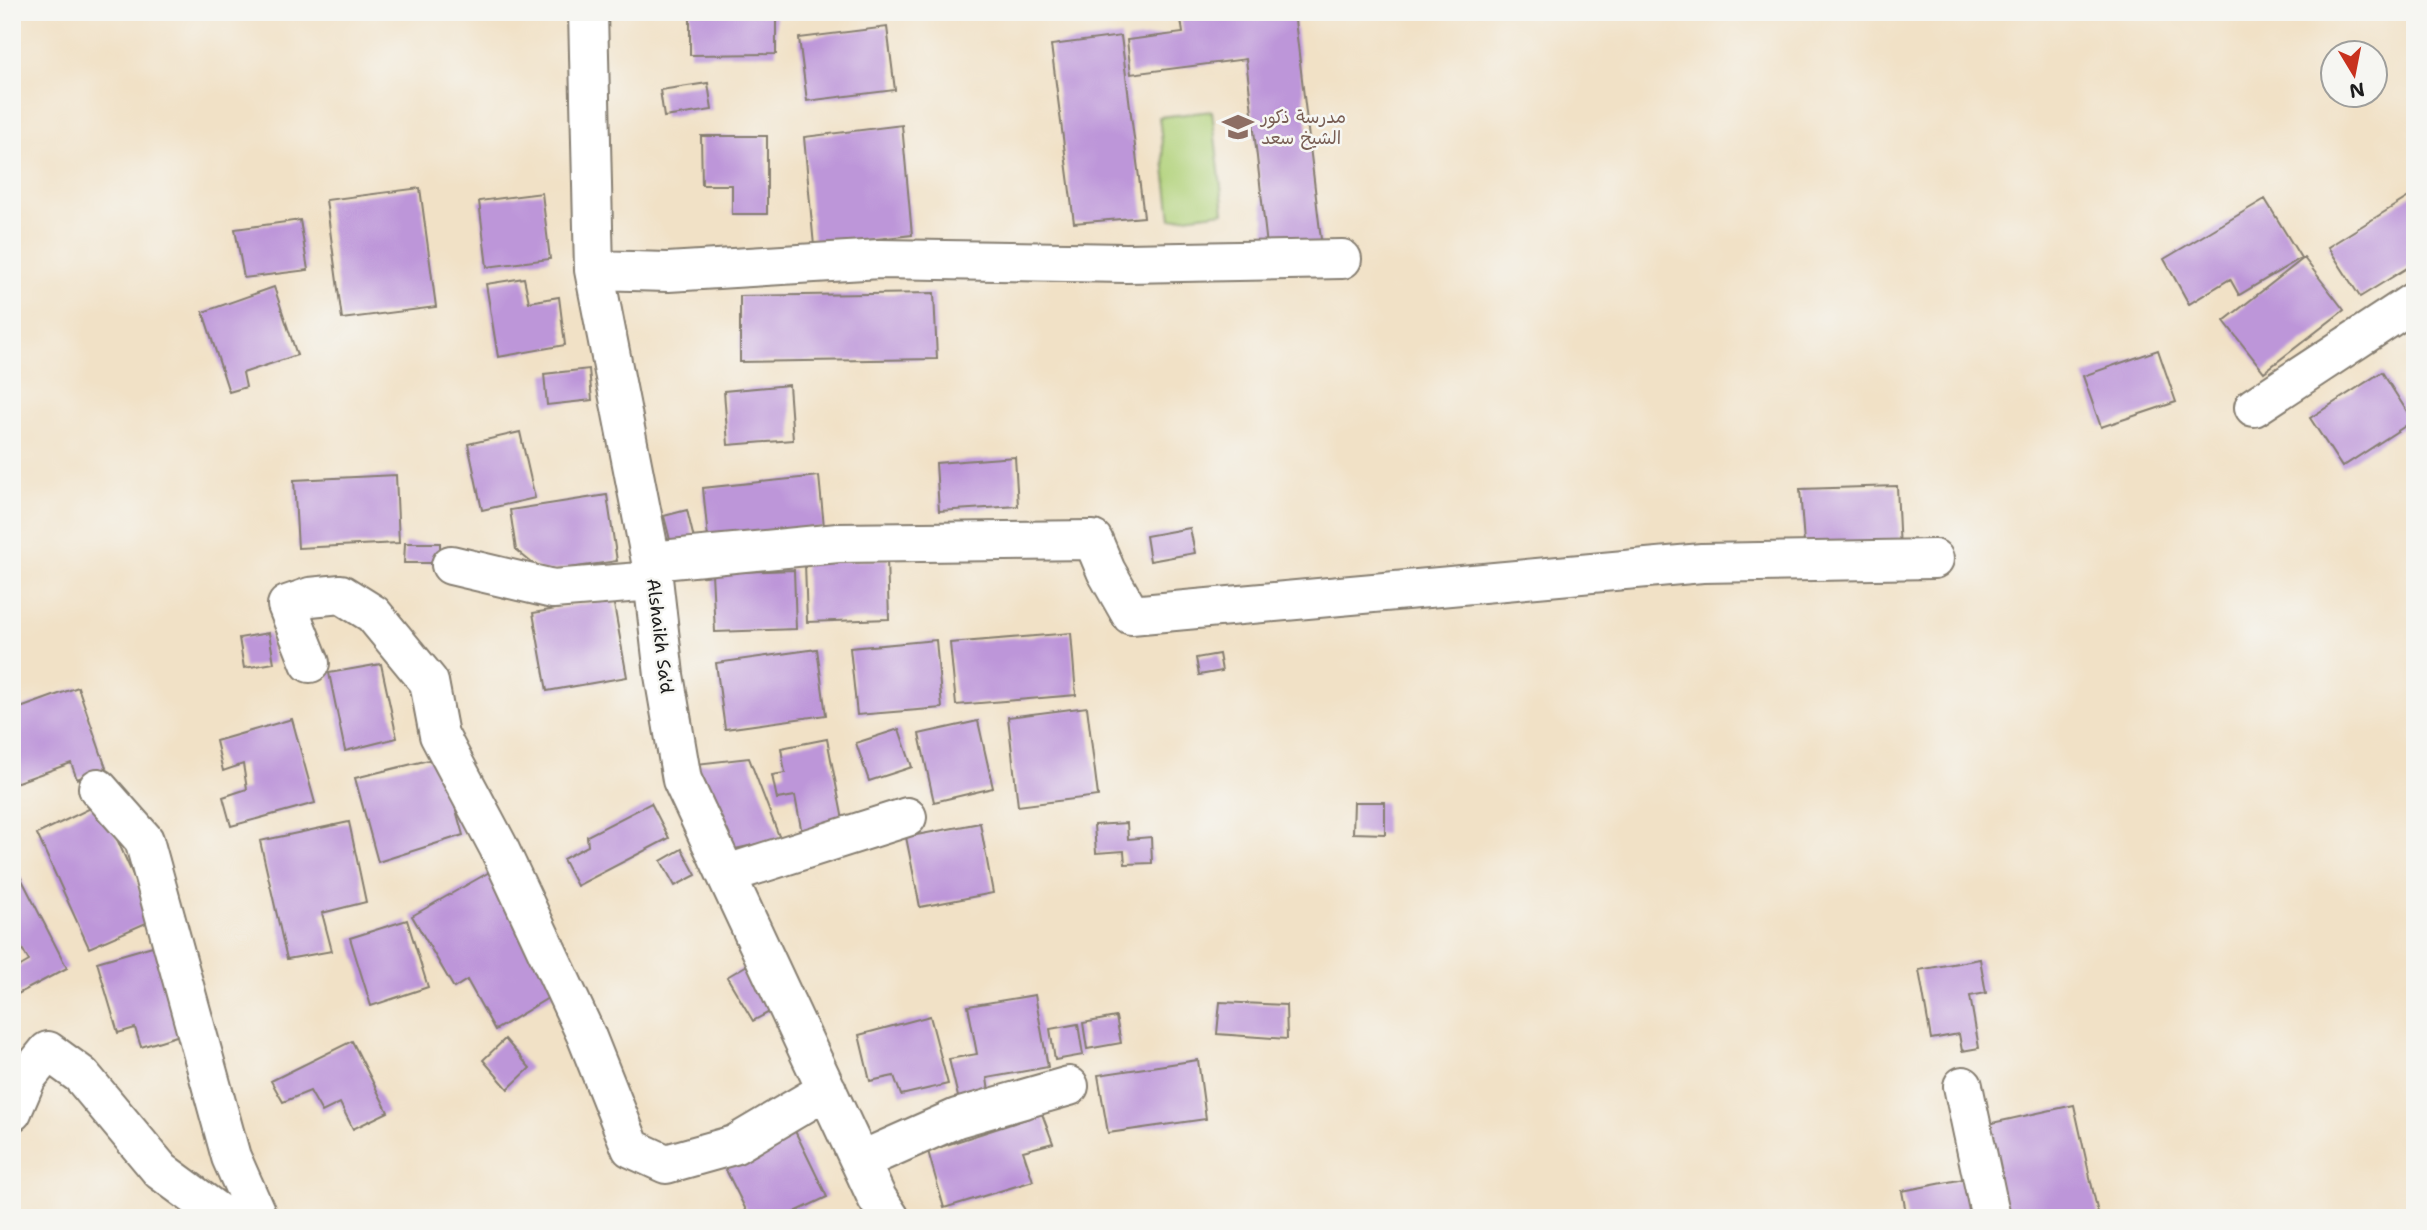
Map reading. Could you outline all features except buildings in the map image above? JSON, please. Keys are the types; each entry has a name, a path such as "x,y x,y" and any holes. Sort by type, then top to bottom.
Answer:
{"street":[{"name":"Alshaikh Sa'd","path":"588,12 594,270 652,571 664,675 682,780 860,1161 890,1218"},
{"path":"594,270 668,272 880,259 1126,263 1342,259"},
{"path":"2254,407 2415,301"},
{"path":"451,565 553,589 838,543 1093,540 1106,571 1131,615 1702,563 1934,559"},
{"path":"310,663 287,605 310,597 341,594 373,614 429,682 439,735 498,846 586,1035 631,1148 666,1164 734,1145 827,1090"},
{"path":"98,788 144,840 231,1157 258,1218"},
{"path":"727,874 907,817"},
{"path":"12,1112 27,1077 48,1051 81,1075 162,1171 225,1218"},
{"path":"860,1161 957,1118 1069,1086"},
{"path":"1963,1086 1991,1218"}],"green space":[{"path":"1212,111 1224,212 1171,219 1159,117"}],"place":[{"name":"مدرسة ذكور الشيخ سعد","path":"1238,127"}]}
